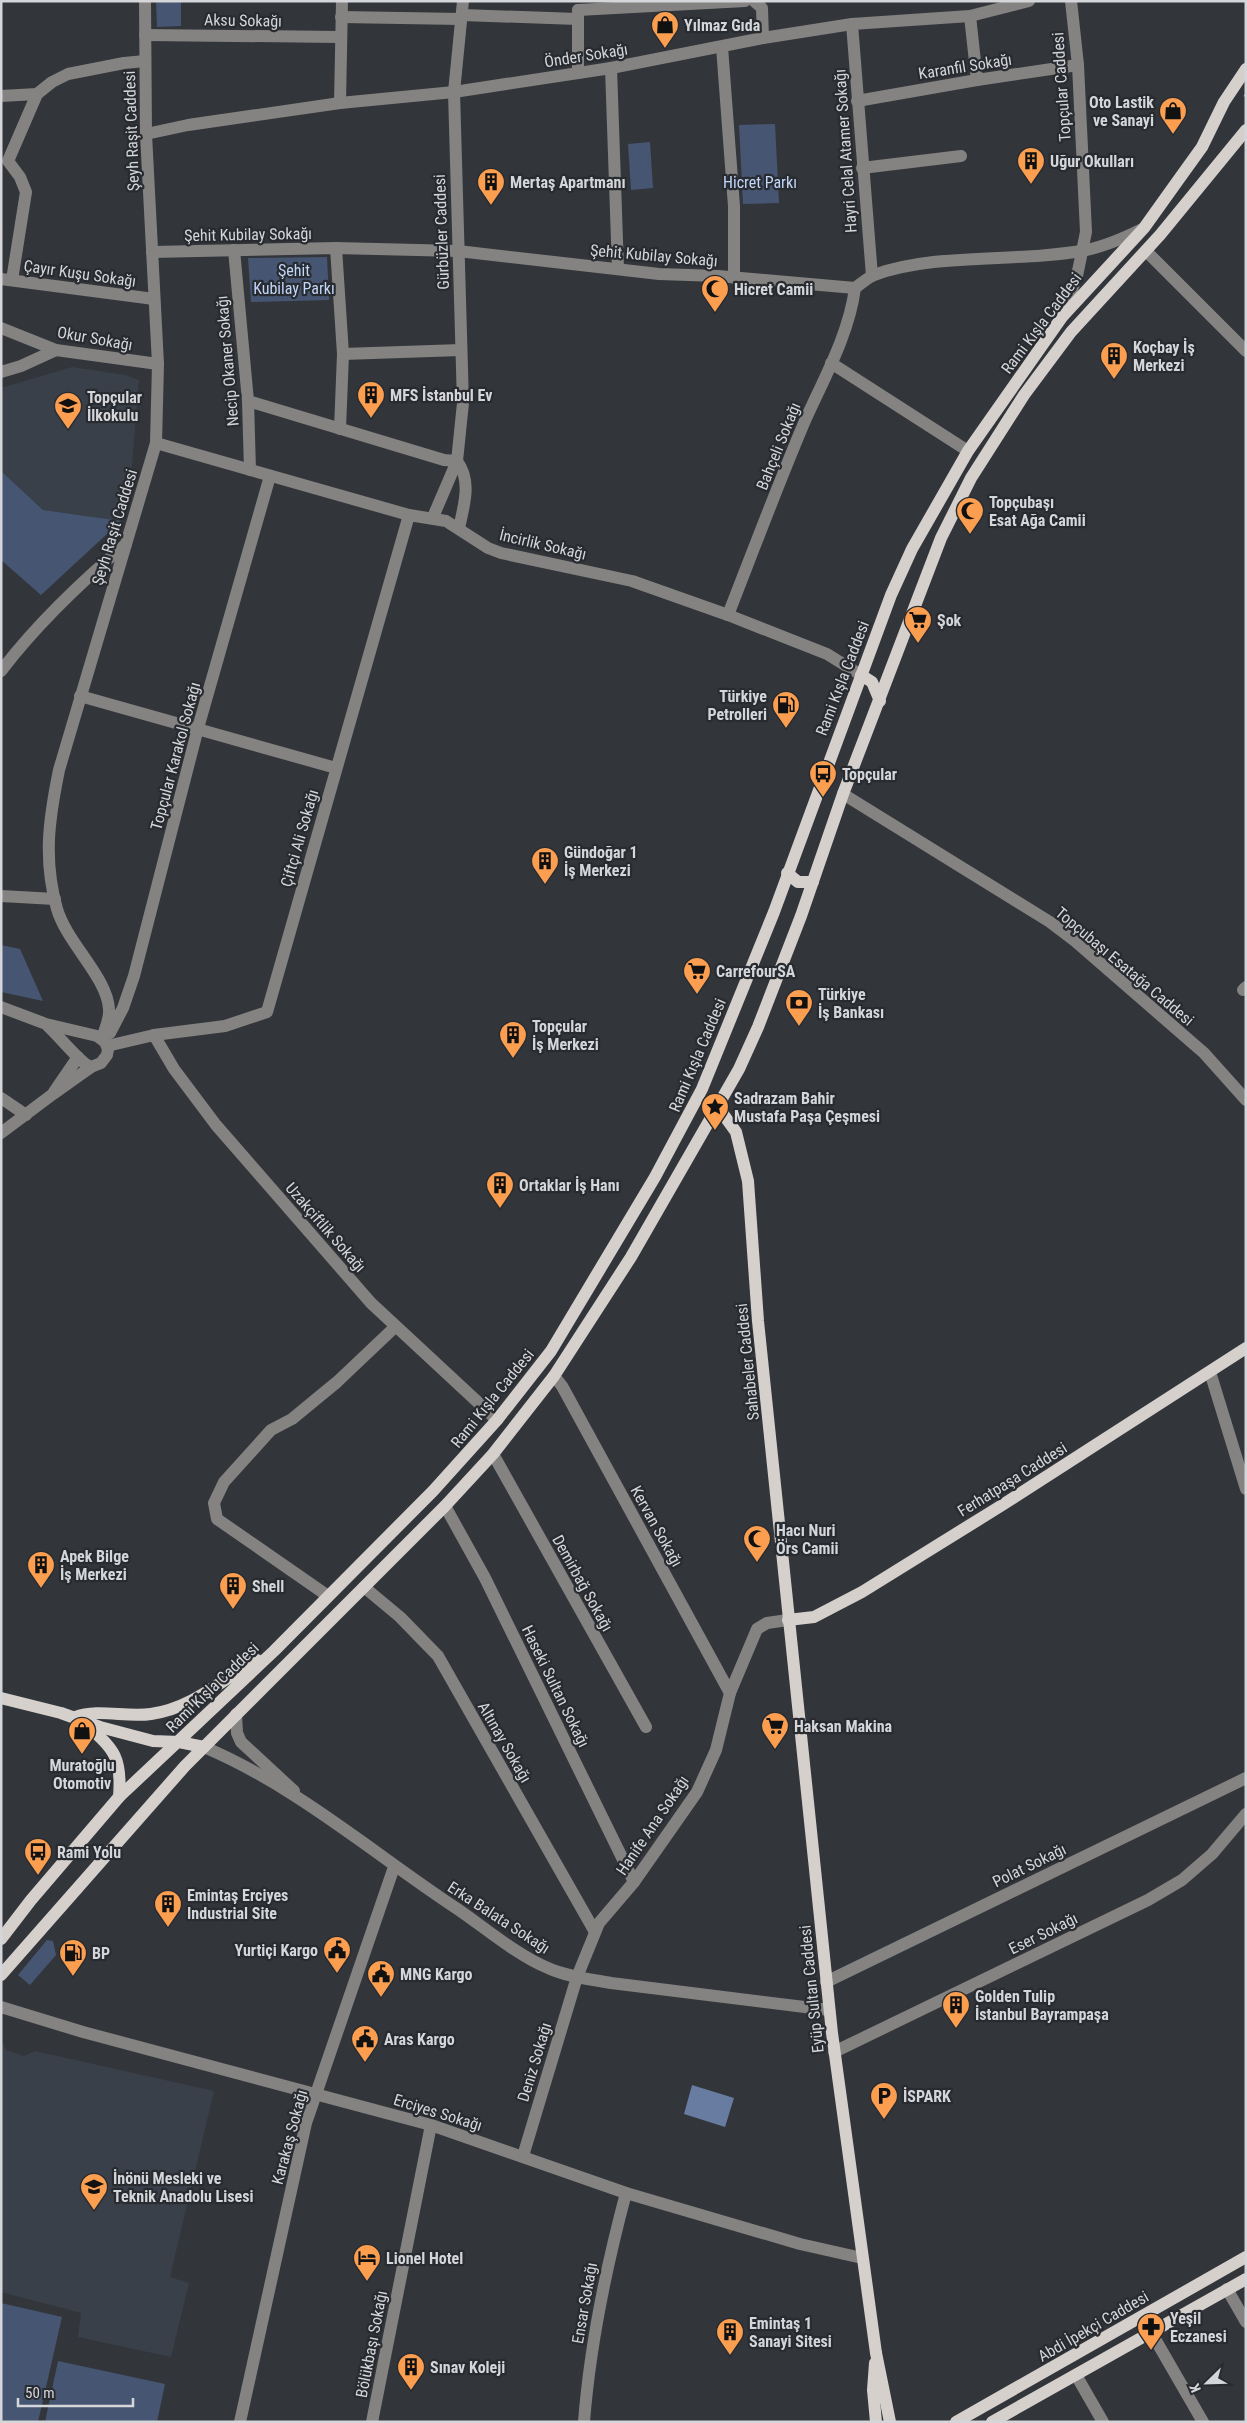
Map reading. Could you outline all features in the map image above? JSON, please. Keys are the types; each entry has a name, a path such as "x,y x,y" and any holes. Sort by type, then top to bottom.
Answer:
{"main road":[{"name":"Rami Kışla Caddesi","path":"1,1939 31,1900 119,1797 274,1651 440,1484 498,1420 551,1350 618,1240 690,1114 722,1042 890,595 908,556 968,451 1062,317 1144,228 1202,147 1228,95 1246,69"},
{"name":"Rami Kışla Caddesi","path":"1,1975 139,1817 204,1747 445,1506 493,1454 554,1376 631,1257 718,1107 758,1027 813,882 843,794 941,538 971,478 1014,411 1061,345 1101,298 1146,251 1246,130"},
{"path":"861,675 872,682 880,701"},
{"path":"787,873 798,882 813,882"},
{"path":"690,1114 709,1107 718,1107"},
{"name":"Sahabeler Caddesi","path":"718,1107 736,1132 748,1181 758,1321 788,1620"},
{"name":"Ferhatpaşa Caddesi","path":"788,1620 814,1617 862,1592 1246,1348"},
{"name":"Eyüp Sultan Caddesi","path":"788,1620 808,1786 834,2052 876,2353 890,2422"},
{"path":"75,1716 85,1713 151,1714 178,1707 205,1695 248,1665 274,1651"},
{"path":"1,1698 75,1716 100,1727 152,1741 179,1742 204,1747"},
{"path":"75,1716 103,1738 117,1757 120,1770 119,1797"},
{"name":"Abdi İpekçi Caddesi","path":"956,2422 1246,2258"},
{"name":"Abdi İpekçi Caddesi","path":"992,2422 1009,2418 1076,2375 1246,2279"},
{"name":"Eyüp Sultan Caddesi","path":"876,2353 873,2390 876,2422"}],"street":[{"name":"Şeyh Raşit Caddesi","path":"101,1040 109,1015 106,995 62,924 54,899 47,856 49,822 59,770 156,443 158,364 146,134 145,1"},
{"path":"340,102 342,1"},
{"name":"Gürbüzler Caddesi","path":"457,461 463,404 454,92 463,1"},
{"path":"341,17 462,17 745,1"},
{"path":"754,1 762,8 763,38"},
{"name":"Önder Sokağı","path":"146,134 188,125 340,102 454,92 611,68 763,38 852,24 970,16 1029,1"},
{"name":"Topçular Caddesi","path":"1062,317 1083,251 1086,232 1078,65 1072,1"},
{"path":"578,10 578,73"},
{"path":"970,16 977,80"},
{"name":"Hayri Celal Atamer Sokağı","path":"852,24 872,276"},
{"name":"Aksu Sokağı","path":"145,35 340,37"},
{"path":"722,47 734,206 734,278"},
{"path":"7,279 26,192 20,177 4,164 37,94 52,82 68,74 124,62 145,61"},
{"name":"Karanfil Sokağı","path":"857,101 1078,65"},
{"path":"611,68 618,269"},
{"path":"1,96 37,94"},
{"path":"862,168 961,156"},
{"path":"855,288 872,276 925,264 1083,251 1118,241 1144,228"},
{"path":"336,248 343,354 340,429"},
{"name":"Şehit Kubilay Sokağı","path":"152,252 336,248 458,251 618,269 855,288"},
{"name":"Necip Okaner Sokağı","path":"234,250 248,401 250,470"},
{"path":"1146,251 1246,351"},
{"name":"Çayır Kuşu Sokağı","path":"7,279 154,299"},
{"name":"Bahçeli Sokağı","path":"728,615 780,482 831,363 853,304 855,288"},
{"name":"Okur Sokağı","path":"1,328 56,350 158,364"},
{"path":"1,372 56,350"},
{"path":"343,354 462,350"},
{"path":"831,363 968,451"},
{"path":"248,401 444,460 457,461 463,469 466,486 465,502 459,528"},
{"name":"İncirlik Sokağı","path":"156,443 409,515 433,517 459,528 488,548 501,553 553,562 632,581 728,615 827,654 861,675"},
{"path":"433,517 457,461"},
{"name":"Topçular Karakol Sokağı","path":"101,1040 123,1008 134,976 198,728 270,476"},
{"name":"Çiftçi Ali Sokağı","path":"101,1040 225,1026 267,1012 409,515"},
{"path":"1,671 61,603 127,543"},
{"path":"80,696 336,768"},
{"name":"Topçubaşı Esatağa Caddesi","path":"843,794 1050,922 1204,1053 1246,1100"},
{"path":"1,896 54,899"},
{"path":"1,1007 46,1024 101,1040"},
{"path":"46,1024 77,1055 82,1063 91,1067"},
{"name":"Uzakçiftlik Sokağı","path":"154,1035 174,1069 216,1125 371,1303 395,1327 418,1344 498,1420"},
{"path":"53,1094 77,1055 82,1039 101,1040"},
{"path":"1,1133 91,1067 104,1060 101,1040"},
{"path":"1,1098 26,1115"},
{"path":"328,1596 217,1519 214,1503 224,1482 271,1430 292,1419 337,1382 395,1327"},
{"path":"1210,1372 1246,1488"},
{"name":"Kervan Sokağı","path":"554,1376 562,1386 730,1692"},
{"name":"Demirbağ Sokağı","path":"493,1454 646,1727"},
{"name":"Haseki Sultan Sokağı","path":"445,1506 485,1578 634,1882"},
{"name":"Altınay Sokağı","path":"364,1587 400,1617 438,1656 595,1932"},
{"name":"Hanife Ana Sokağı","path":"577,1977 604,1915 634,1882 697,1792 716,1750 730,1692 757,1629 767,1623 788,1620"},
{"name":"Erka Balata Sokağı","path":"236,1714 237,1733 241,1742 299,1796"},
{"name":"Erka Balata Sokağı","path":"204,1747 299,1796 394,1867 534,1961 548,1968 577,1977 829,2010"},
{"name":"Polat Sokağı","path":"826,1982 1246,1778"},
{"name":"Eser Sokağı","path":"834,2052 1148,1900 1182,1880 1212,1854 1246,1814"},
{"name":"Karakaş Sokağı","path":"240,2422 306,2123 394,1867"},
{"name":"Deniz Sokağı","path":"523,2156 577,1977"},
{"name":"Erciyes Sokağı","path":"1,2007 83,2032 431,2126 523,2156 626,2193 800,2244 862,2258"},
{"name":"Bölükbaşı Sokağı","path":"372,2422 431,2126"},
{"name":"Ensar Sokağı","path":"584,2422 587,2379 607,2265 626,2193"},
{"path":"1227,2289 1246,2322"},
{"path":"1151,2332 1203,2422"},
{"path":"1076,2375 1103,2422"}],"shaded area":[{"name":"Topçular İlkokulu","path":"72,367 125,375 139,380 129,502 121,521 43,510 1,471 1,388"},
{"name":"İnönü Mesleki ve Teknik Anadolu Lisesi","path":"1,2039 6,2050 24,2056 35,2051 214,2091 170,2277 189,2283 171,2357 78,2337 81,2313 1,2292"},
{"path":"692,2085 734,2098 725,2127 684,2114"}],"green space":[{"path":"156,1 181,1 181,26 157,27"},
{"name":"Hicret Parkı","path":"775,124 779,203 743,204 739,125"},
{"path":"650,142 653,188 631,190 628,144"},
{"name":"Şehit Kubilay Parkı","path":"327,257 329,300 251,302 248,258"},
{"path":"1,471 43,510 121,521 41,595 1,560"},
{"path":"1,945 20,949 43,1001 1,992"},
{"path":"47,1940 53,1941 56,1955 30,1985 18,1975"},
{"path":"1,2303 62,2317 38,2422 1,2421"},
{"path":"58,2361 165,2384 157,2422 45,2422"}],"place":[{"name":"Yılmaz Gıda","path":"665,49"},
{"name":"Oto Lastik ve Sanayi","path":"1173,135"},
{"name":"Uğur Okulları","path":"1031,185"},
{"name":"Mertaş Apartmanı","path":"491,206"},
{"name":"Hicret Camii","path":"715,313"},
{"name":"Koçbay İş Merkezi","path":"1114,380"},
{"name":"MFS İstanbul Ev","path":"371,419"},
{"name":"Topçular İlkokulu","path":"68,430"},
{"name":"Topçubaşı Esat Ağa Camii","path":"970,535"},
{"name":"Şok","path":"918,644"},
{"name":"Türkiye Petrolleri","path":"786,729"},
{"name":"Topçular","path":"823,798"},
{"name":"Gündoğar 1 İş Merkezi","path":"545,885"},
{"name":"CarrefourSA","path":"697,995"},
{"name":"Türkiye İş Bankası","path":"799,1027"},
{"name":"Topçular İş Merkezi","path":"513,1059"},
{"name":"Sadrazam Bahir Mustafa Paşa Çeşmesi","path":"715,1131"},
{"name":"Ortaklar İş Hanı","path":"500,1209"},
{"name":"Hacı Nuri Örs Camii","path":"757,1563"},
{"name":"Apek Bilge İş Merkezi","path":"41,1589"},
{"name":"Shell","path":"233,1610"},
{"name":"Haksan Makina","path":"775,1750"},
{"name":"Muratoğlu Otomotiv","path":"82,1755"},
{"name":"Rami Yolu","path":"38,1876"},
{"name":"Emintaş Erciyes Industrial Site","path":"168,1928"},
{"name":"Yurtiçi Kargo","path":"337,1974"},
{"name":"BP","path":"73,1977"},
{"name":"MNG Kargo","path":"381,1998"},
{"name":"Golden Tulip İstanbul Bayrampaşa","path":"956,2029"},
{"name":"Aras Kargo","path":"365,2063"},
{"name":"İSPARK","path":"884,2120"},
{"name":"İnönü Mesleki ve Teknik Anadolu Lisesi","path":"94,2211"},
{"name":"Lionel Hotel","path":"367,2282"},
{"name":"Yeşil Eczanesi","path":"1151,2351"},
{"name":"Emintaş 1 Sanayi Sitesi","path":"730,2356"},
{"name":"Sınav Koleji","path":"411,2391"}]}
